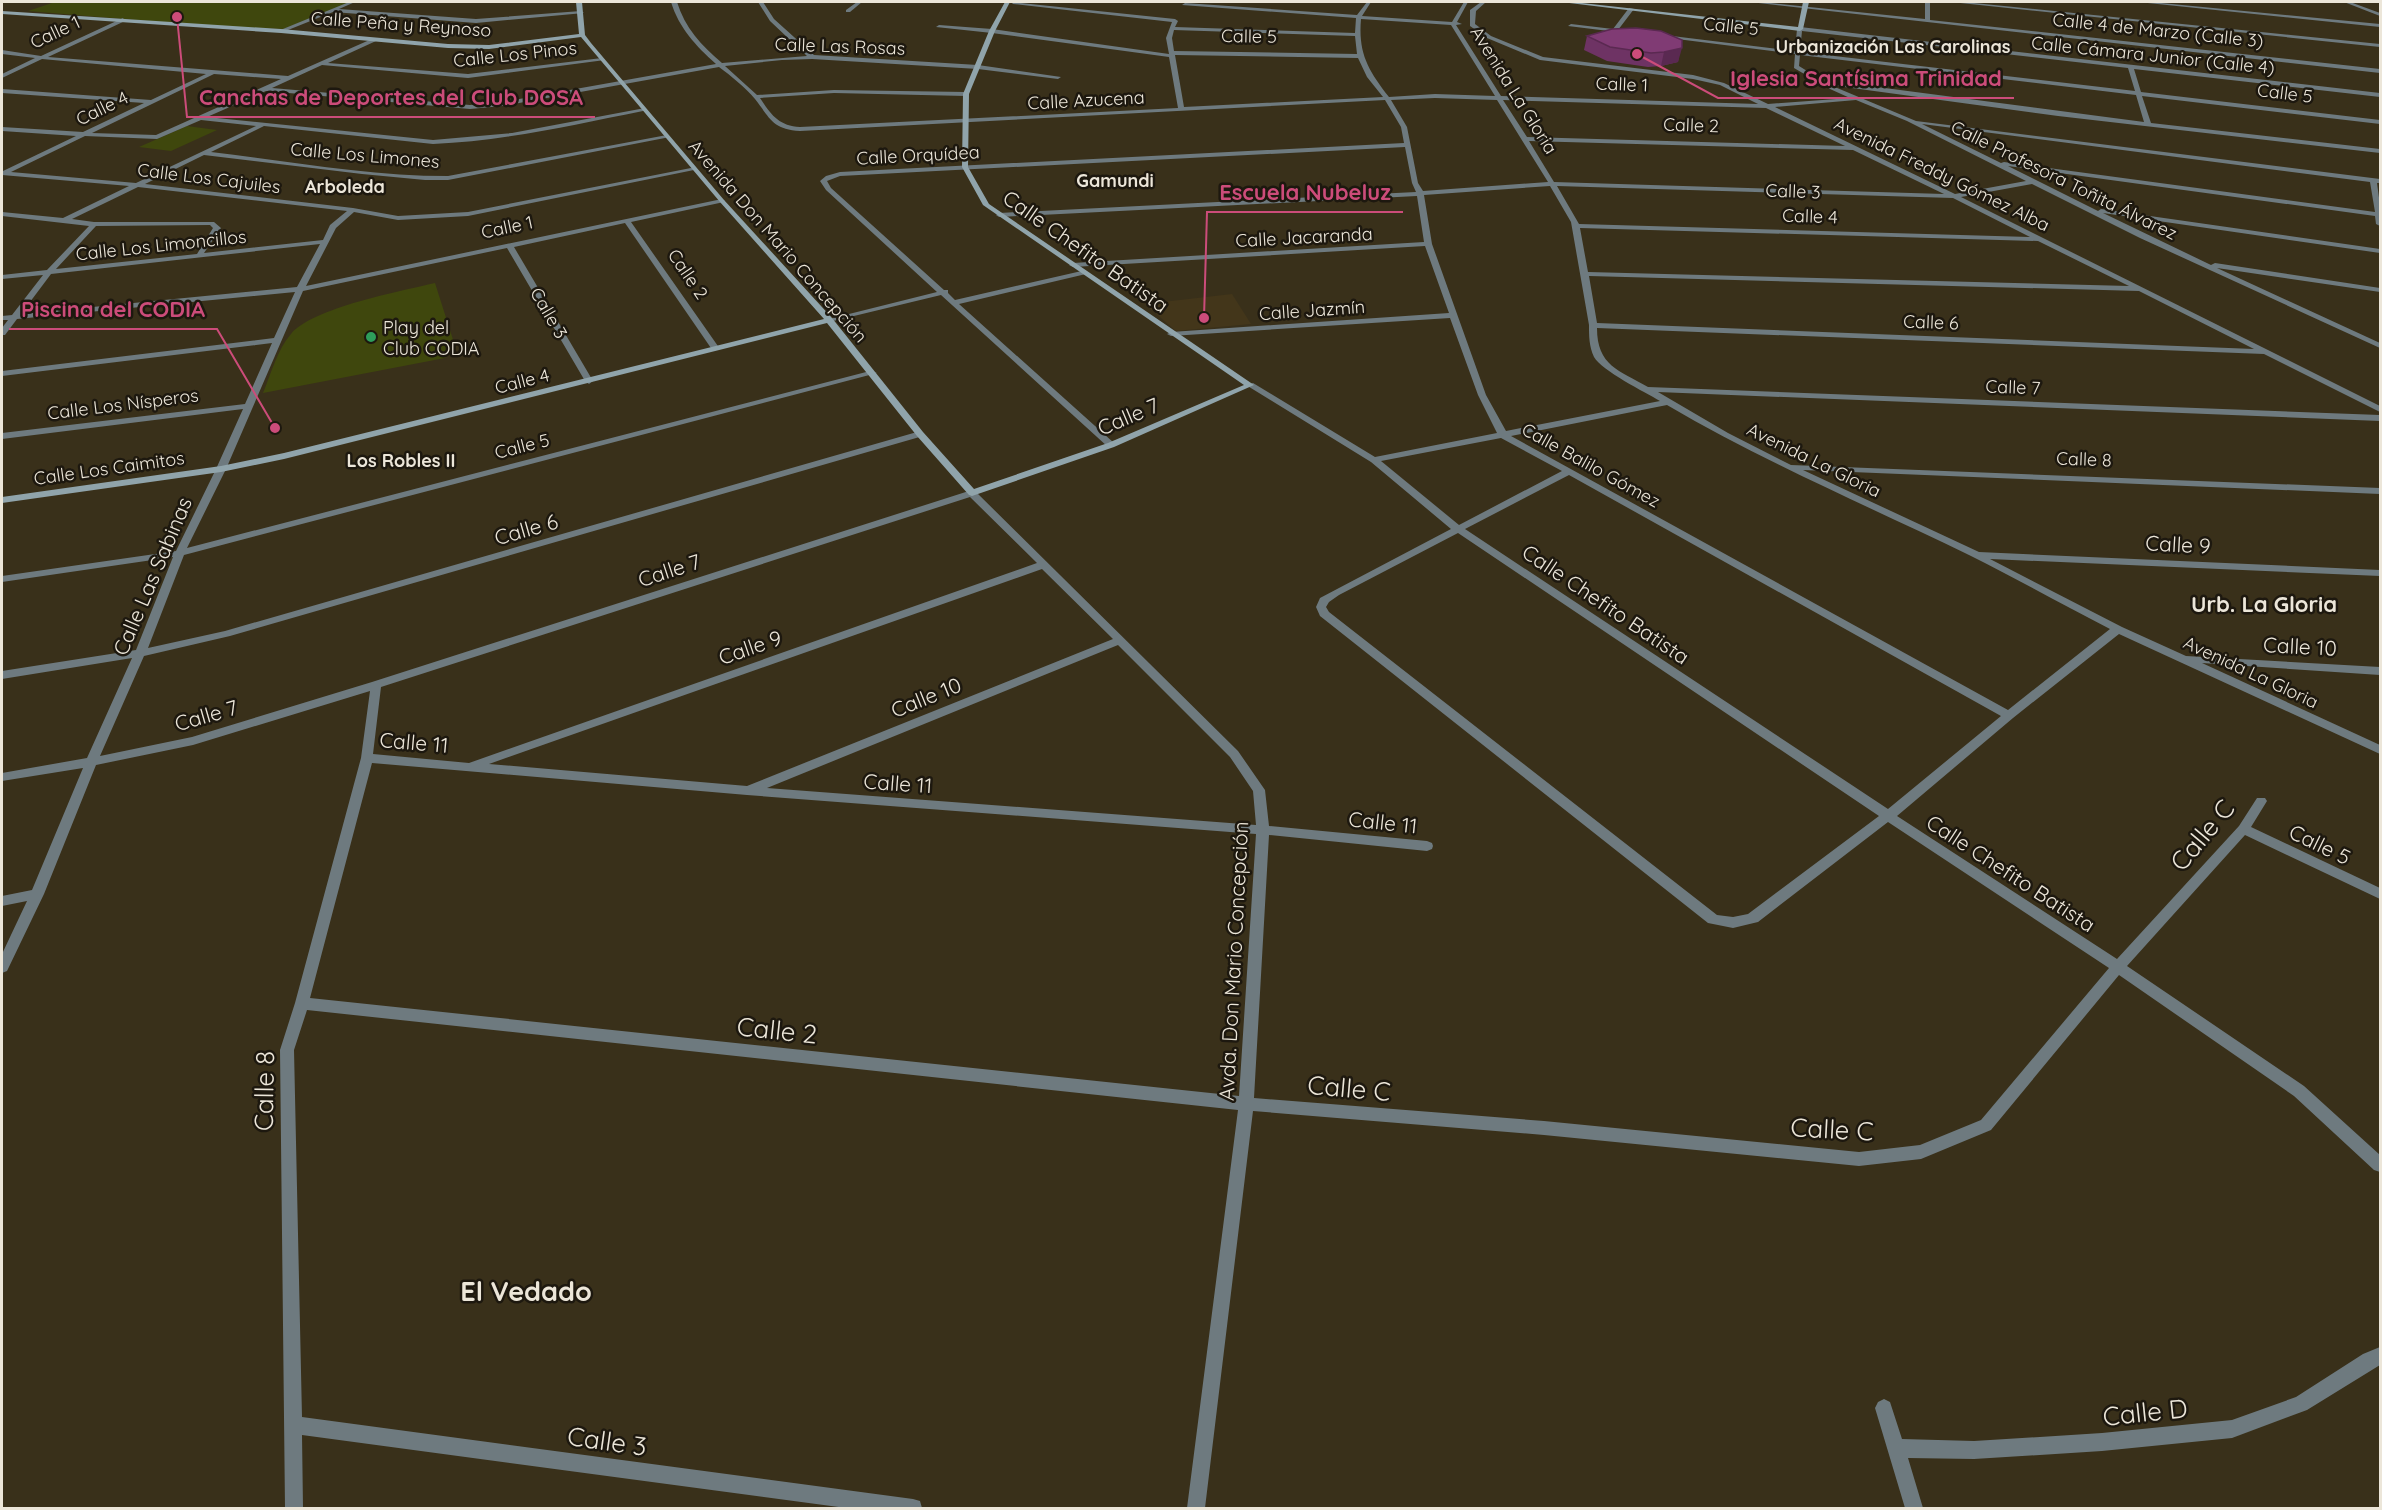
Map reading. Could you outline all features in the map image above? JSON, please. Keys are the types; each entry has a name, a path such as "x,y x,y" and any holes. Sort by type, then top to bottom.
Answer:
{"street":[{"path":"281,31 352,2"},
{"path":"579,2 582,35"},
{"path":"674,2 676,14 719,65 756,97 810,92 966,94"},
{"path":"761,2 772,20 812,57"},
{"path":"848,10 859,2"},
{"name":"Calle Chefito Batista","path":"1007,2 992,31 966,94 965,167 986,205 1172,334 1250,385 1374,460 1458,529 2118,967 2299,1091 2380,1165"},
{"path":"1013,2 1175,21"},
{"name":"Calle Balilo Gómez","path":"1369,2 1359,17 1357,35 1360,56 1370,76 1387,98 1404,127 1415,183 1420,193 1428,244 1482,395 1503,435 2009,715"},
{"name":"Avenida La Gloria","path":"1466,2 1453,24 1576,225 1593,325 1593,342 1599,358 1645,389 1786,466 1974,554 2118,629 2380,750"},
{"name":"Avenida La Gloria","path":"1472,25 1473,10 1482,2"},
{"name":"Calle Cámara Junior (Calle 4)","path":"1564,2 2380,95"},
{"name":"Calle 4 de Marzo (Calle 3)","path":"1753,2 1806,4 1927,21 2380,71"},
{"path":"1927,21 1928,2"},
{"path":"1954,2 2380,46"},
{"path":"2141,2 2380,26"},
{"path":"2238,2 2246,19"},
{"path":"2347,2 2380,15"},
{"path":"2375,2 2380,2"},
{"path":"1181,110 1170,38 1179,11 1187,3 1472,25"},
{"path":"1797,52 1806,4"},
{"path":"1614,31 1631,9"},
{"path":"332,10 476,21 581,13"},
{"name":"Calle Peña y Reynoso","path":"2,13 281,31 448,46 489,47 582,35"},
{"name":"Calle 1","path":"2,76 123,20"},
{"name":"Avenida Freddy Gómez Alba","path":"1472,25 1489,37 1542,59 1701,78 1722,84 1954,196 2380,408"},
{"path":"1570,26 1636,33"},
{"path":"2250,26 2255,33"},
{"name":"Calle 5","path":"939,27 992,31 1173,55 1360,56"},
{"path":"1173,28 1357,35"},
{"name":"Avenida Don Mario Concepción","path":"582,35 722,201 829,320 873,372 920,434 972,494"},
{"name":"Calle 5","path":"1659,36 2380,122"},
{"path":"2,129 158,137 374,40"},
{"path":"2,52 43,58 290,78"},
{"name":"Calle Profesora Toñita Álvarez","path":"1797,52 1796,67 1855,99 1909,120 2199,263 2380,346"},
{"name":"Calle Las Rosas","path":"266,89 470,107 502,104 719,65 812,57 978,67 1058,77"},
{"name":"Calle Los Pinos","path":"322,64 468,76 602,60"},
{"path":"2131,68 2148,124"},
{"name":"Calle 4","path":"2,173 217,72"},
{"path":"1822,82 2380,151"},
{"path":"2,91 154,102"},
{"name":"Calle 1","path":"1387,98 1435,96 1770,106 1855,99"},
{"name":"Calle Azucena","path":"756,97 775,122 787,128 808,129 1387,98"},
{"path":"201,118 433,142 452,142 528,131 643,109"},
{"path":"1909,120 2377,181 2380,224"},
{"path":"62,221 264,124"},
{"name":"Calle Los Limones","path":"201,153 362,172 448,178 667,137"},
{"name":"Calle 2","path":"1526,140 1856,148"},
{"name":"Calle Orquídea","path":"1111,445 945,292 828,189 823,181 840,174 1407,145"},
{"path":"1994,162 2379,215"},
{"name":"Calle Los Cajuiles","path":"2,173 135,185 353,210 398,218 468,214 694,168"},
{"name":"Calle 3","path":"999,215 1488,190 1553,184 1954,196 2031,182"},
{"name":"Calle 1","path":"2,318 300,289 722,201"},
{"path":"2088,209 2380,251"},
{"name":"Calle Las Sabinas","path":"2,967 37,894 180,553 221,469 300,289 333,227 353,210"},
{"path":"2,214 94,224 212,223 217,228 198,256"},
{"name":"Calle 2","path":"627,220 716,349"},
{"path":"2,333 49,272 94,224"},
{"name":"Calle 4","path":"1576,225 2042,240"},
{"name":"Calle Los Limoncillos","path":"2,277 323,242"},
{"name":"Calle Jacaranda","path":"1073,265 1428,244"},
{"name":"Calle 3","path":"509,245 589,381"},
{"path":"2199,263 2380,290"},
{"path":"956,302 1083,272"},
{"path":"1585,274 2142,290"},
{"path":"829,320 945,292"},
{"name":"Calle Jazmín","path":"1172,334 1454,315"},
{"name":"Calle 4","path":"221,469 284,456 829,320"},
{"name":"Calle 6","path":"1593,325 2268,353"},
{"path":"2,373 279,340"},
{"name":"Calle 5","path":"2,579 180,553 873,372"},
{"name":"Calle 7","path":"2,777 194,741 376,685 972,494 1111,445 1250,385"},
{"name":"Calle 7","path":"1645,389 2380,418"},
{"path":"1374,460 1668,402"},
{"name":"Calle Los Nísperos","path":"2,436 248,406"},
{"name":"Calle 6","path":"2,675 140,653 237,631 920,434"},
{"name":"Calle 8","path":"1786,466 2380,491"},
{"name":"Calle Los Caimitos","path":"2,500 221,469"},
{"path":"1568,472 1324,600 1321,607 1324,614 1713,919 1733,924 1753,918 1888,816 2009,715 2118,629"},
{"name":"Avda. Don Mario Concepción","path":"972,494 1234,754 1259,790 1263,830 1246,1104 1196,1509"},
{"name":"Calle 9","path":"1974,554 2380,573"},
{"name":"Calle 9","path":"469,766 1045,564"},
{"name":"Calle 10","path":"747,791 1121,640"},
{"name":"Calle 10","path":"2181,659 2380,671"},
{"name":"Calle 8","path":"294,1509 287,1050 302,1003 367,758 376,685"},
{"name":"Calle 11","path":"367,758 747,791 1263,830 1427,846"},
{"name":"Calle C","path":"1246,1104 1544,1128 1859,1159 1921,1152 1986,1125 2118,967 2242,829 2261,801"},
{"name":"Calle 5","path":"2242,829 2380,894"},
{"path":"2,901 37,894"},
{"name":"Calle 2","path":"302,1003 1246,1104"},
{"name":"Calle D","path":"1896,1448 1974,1450 2232,1429 2301,1404 2369,1360 2380,1356"},
{"path":"1884,1408 1914,1509"},
{"name":"Calle 3","path":"294,1425 913,1509"}],"shaded area":[{"path":"1232,294 1251,324 1176,331 1145,304"}],"green space":[{"path":"55,2 351,2 284,29 219,27 28,11"},
{"path":"187,126 217,130 171,151 139,147"},
{"name":"Play del Club CODIA","path":"435,283 456,349 445,358 263,393 282,347 291,334 302,325 318,316 358,302"}],"building":[{"path":"1636,28 1661,31 1682,40 1682,48 1651,53 1610,47 1587,36 1612,29"}],"place":[{"name":"Canchas de Deportes del Club DOSA","path":"177,17"},
{"name":"Iglesia Santísima Trinidad","path":"1637,54"},
{"name":"Escuela Nubeluz","path":"1204,318"},
{"name":"Play del Club CODIA","path":"371,337"},
{"name":"Piscina del CODIA","path":"275,428"}],"district":[{"name":"Urbanización Las Carolinas","path":"1893,46"},
{"name":"Gamundi","path":"1115,180"},
{"name":"Arboleda","path":"345,186"},
{"name":"Los Robles II","path":"401,460"},
{"name":"Urb. La Gloria","path":"2264,604"},
{"name":"El Vedado","path":"526,1291"}]}
